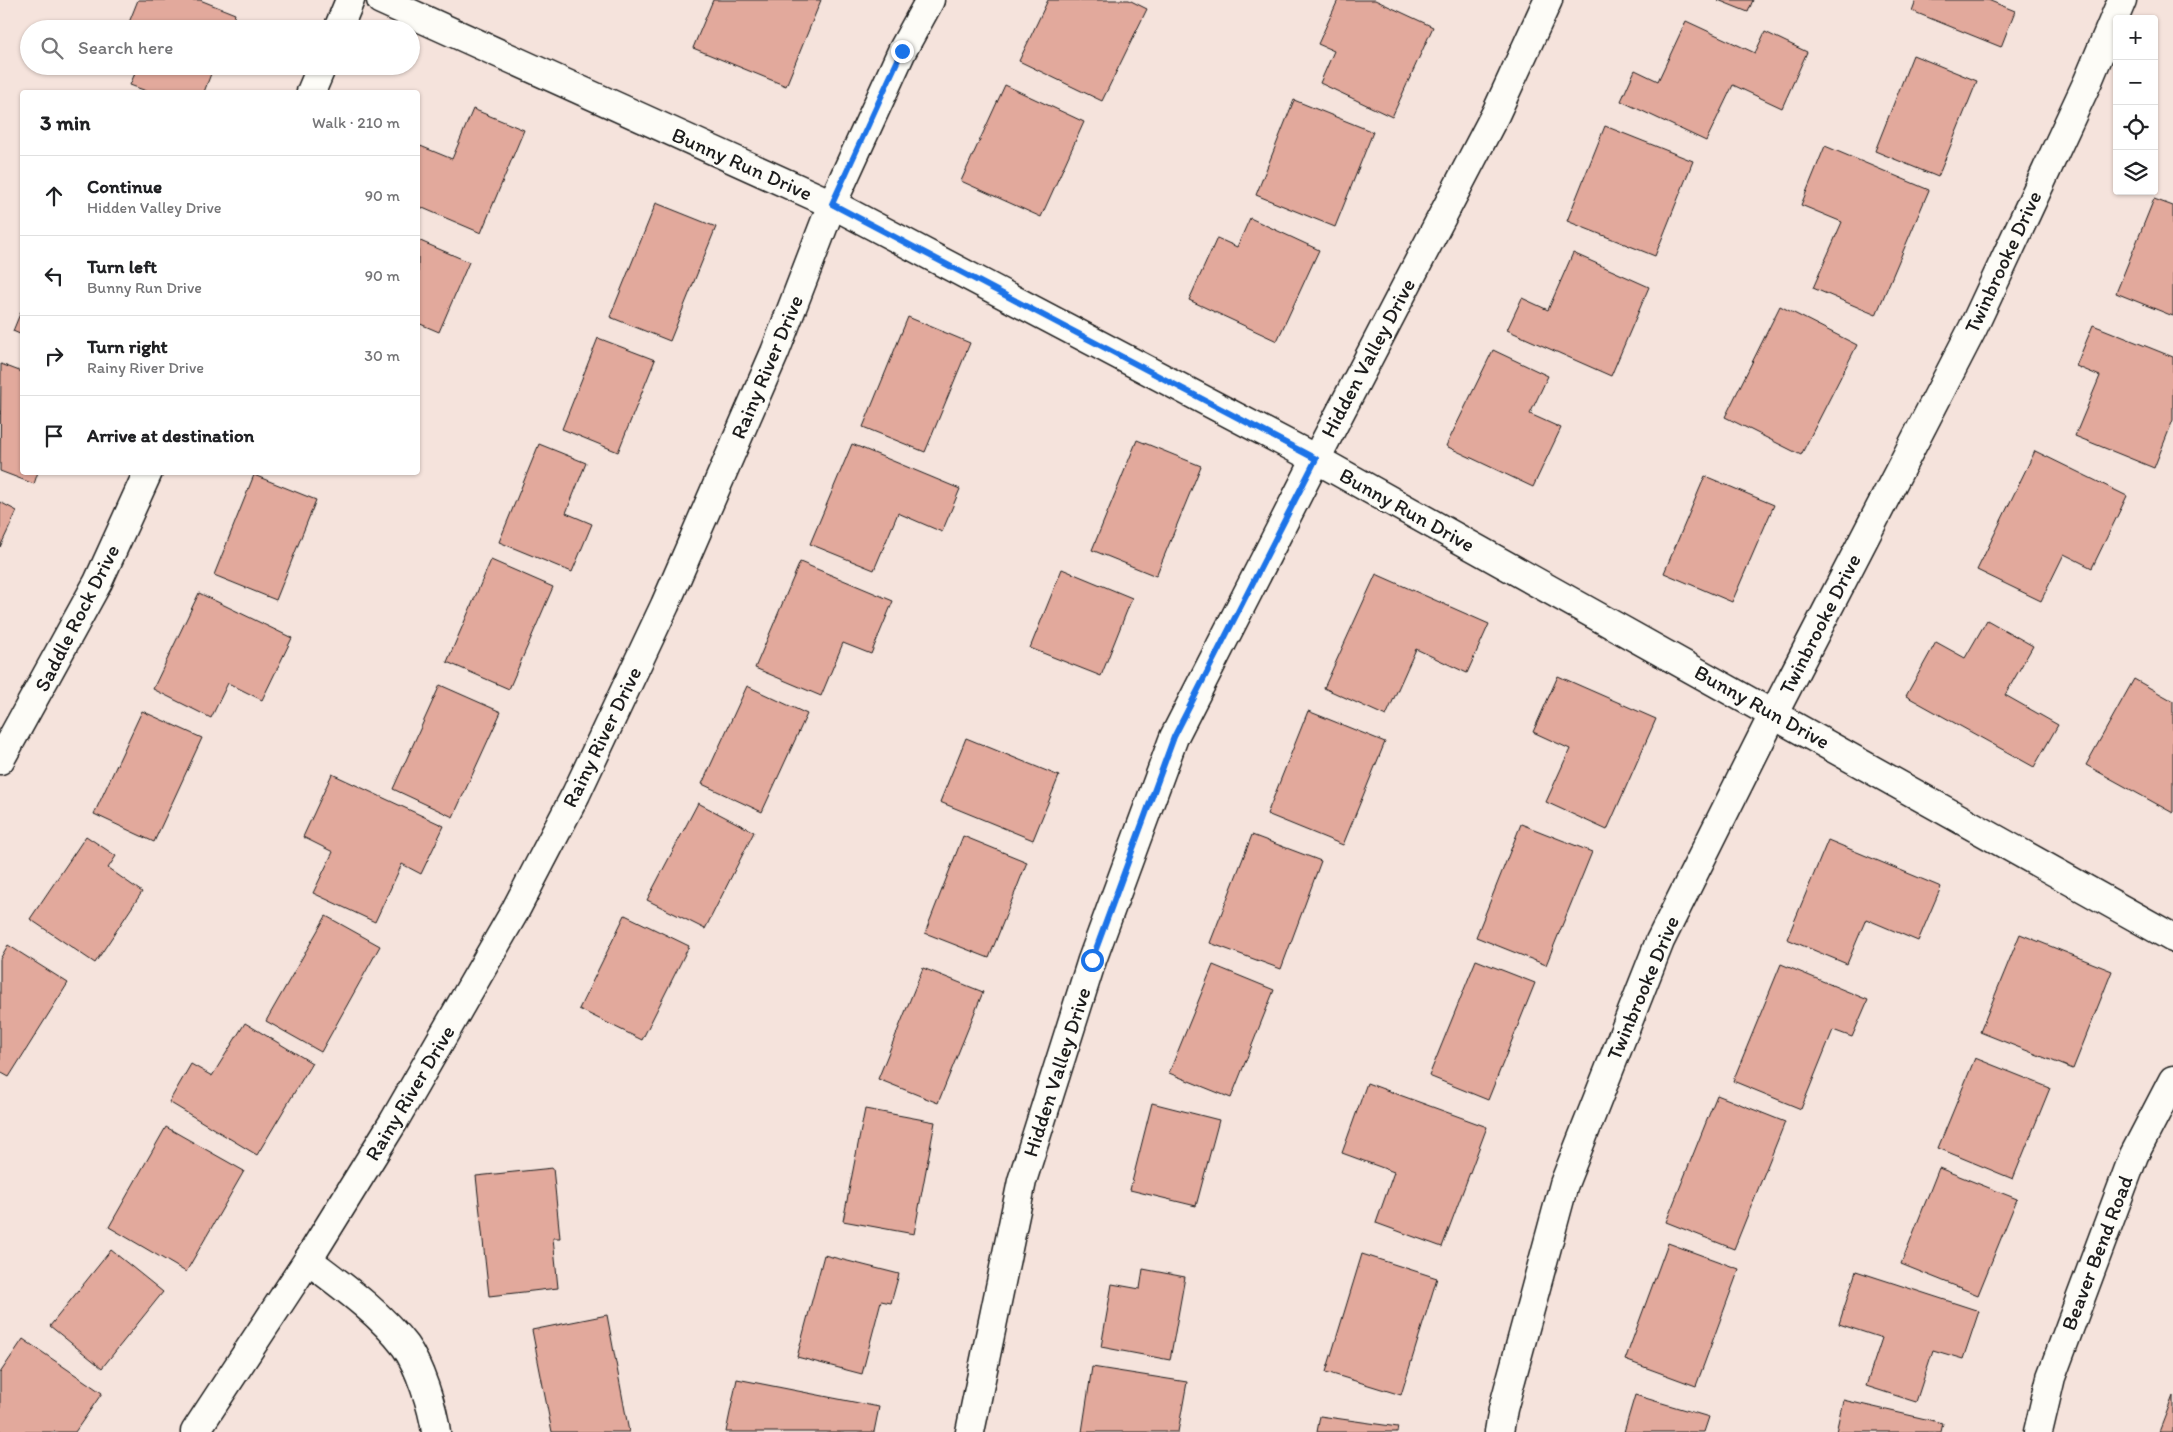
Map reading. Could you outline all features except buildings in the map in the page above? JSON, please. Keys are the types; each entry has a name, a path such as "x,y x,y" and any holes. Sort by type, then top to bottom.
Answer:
{"street":[{"path":"342,20 350,0"},
{"name":"Bunny Run Drive","path":"381,0 832,204 1316,459 1774,713 2173,938"},
{"name":"Rainy River Drive","path":"195,1432 308,1260 394,1121 515,911 576,794 673,587 775,352 832,204 902,51 930,0"},
{"name":"Hidden Valley Drive","path":"970,1432 1022,1181 1092,960 1174,737 1496,113 1548,0"},
{"name":"Twinbrooke Drive","path":"1499,1432 1503,1408 1564,1184 1660,941 1774,713 1973,328 2088,81 2122,0"},
{"path":"312,90 318,75"},
{"name":"Saddle Rock Drive","path":"0,760 98,582 147,475"},
{"name":"Beaver Bend Road","path":"2038,1432 2051,1378 2134,1155 2173,1080"},
{"path":"308,1260 370,1309 406,1347 423,1384 436,1432"}],"route":[{"path":"902,51 832,204 1316,459 1174,737 1092,960"}]}
